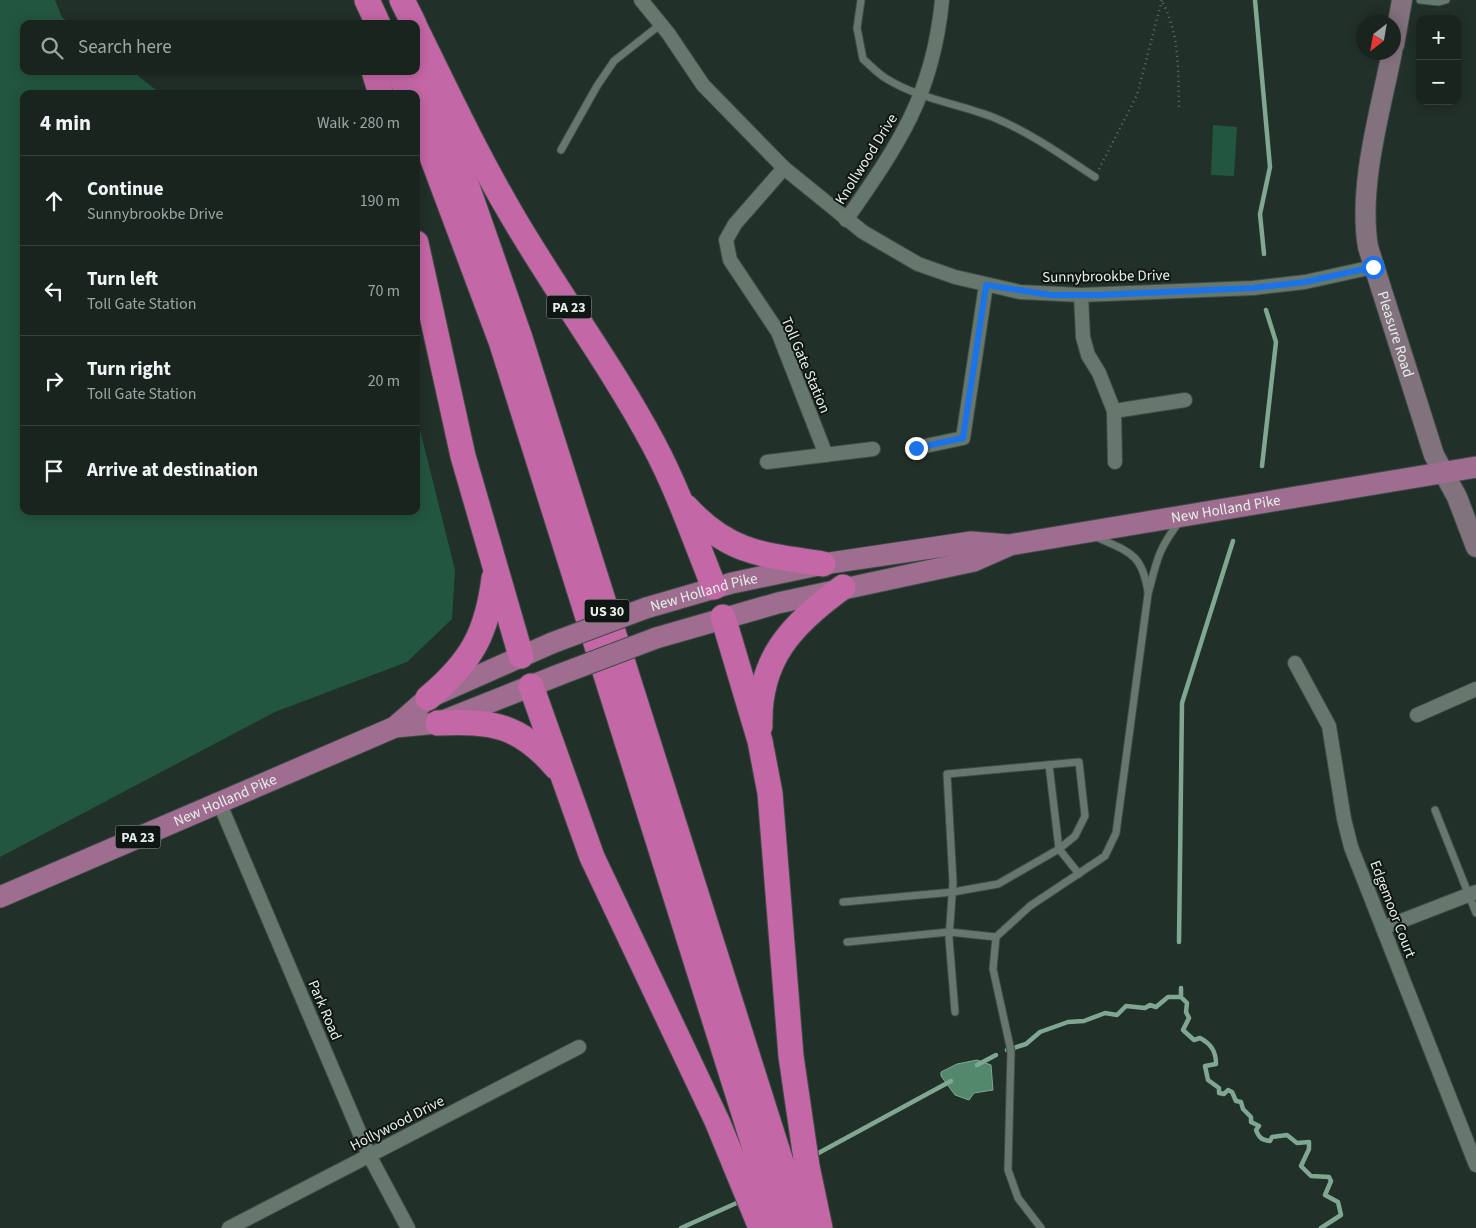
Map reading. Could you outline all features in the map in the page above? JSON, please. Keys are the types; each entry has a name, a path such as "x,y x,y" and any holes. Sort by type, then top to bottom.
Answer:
{"highway":[{"path":"351,0 358,20"},
{"path":"368,0 376,20"},
{"path":"392,0 400,20"},
{"path":"402,0 412,20"},
{"name":"PA 23","path":"420,37 490,177 532,249 632,405 655,446 679,499 714,588"},
{"name":"US 30","path":"420,70 471,198 520,338 776,1179 780,1228"},
{"path":"375,75 380,90"},
{"path":"401,75 406,90"},
{"name":"US 30","path":"420,125 501,341 776,1179 802,1228"},
{"name":"PA 23","path":"420,262 446,387 495,570 490,609 478,641 456,673 428,698"},
{"path":"679,499 707,527 740,548 764,555 823,564"},
{"path":"495,570 520,656"},
{"path":"760,741 761,702 772,659 795,626 816,607 843,587"},
{"path":"723,618 760,741 773,816 787,1014 776,1179 761,1228"},
{"path":"531,686 592,857 718,1121 776,1179 820,1228"},
{"path":"438,723 482,722 503,727 531,742 561,772"}],"main road":[{"name":"New Holland Pike","path":"396,727 428,698 520,656 646,608 714,588 823,564 971,542 1009,545 1476,467"},
{"name":"New Holland Pike","path":"0,898 396,727 438,723 656,638 723,618 843,587 974,561 1009,545"},
{"name":"PA 23","path":"714,588 723,618"},
{"path":"520,656 531,686"}],"street":[{"name":"Sunnybrookbe Drive","path":"641,0 661,24 703,85 784,168 846,220 879,242 918,264 986,285 1020,292 1082,295 1253,288 1305,282 1373,267"},
{"name":"Knollwood Drive","path":"846,220 896,146 921,95 933,61 942,0"},
{"path":"1399,15 1402,0"},
{"name":"Pleasure Road","path":"1391,60 1365,200 1365,232 1373,267 1434,455 1457,497 1476,546"},
{"name":"Toll Gate Station","path":"784,168 735,224 726,240 730,260 778,332 826,455"},
{"path":"916,448 963,438 986,285"},
{"path":"1082,295 1083,336 1088,355 1099,373 1114,412 1115,462"},
{"path":"1114,412 1185,400"},
{"path":"767,462 873,449"},
{"name":"Edgemoor Court","path":"1295,663 1329,726 1347,834 1476,1165"},
{"path":"1417,715 1476,689"},
{"name":"Park Road","path":"219,802 368,1155 408,1228"},
{"path":"1383,928 1472,893"},
{"name":"Hollywood Drive","path":"229,1228 580,1047"}],"lane":[{"path":"861,0 857,28 863,60 887,79 921,95 966,107 997,119 1051,148 1095,177"},
{"path":"1420,0 1440,2 1446,0"},
{"path":"561,150 592,93 614,61 661,24"},
{"path":"1041,1228 1018,1198 1008,1170 1011,1095 1010,1051 993,969 996,937 1030,906 1105,856 1116,833 1148,594 1156,560 1162,547 1184,516"},
{"path":"1087,532 1124,550 1137,559 1144,570 1148,594"},
{"path":"843,902 953,892 998,884 1059,849 1075,836 1085,816 1079,762 947,774 953,892 949,932 955,1012"},
{"path":"1049,765 1059,849 1079,874"},
{"path":"1435,810 1472,893 1476,913"},
{"path":"847,942 949,932 996,937"}],"path":[{"path":"1162,1 1172,22 1178,48 1179,108"},
{"path":"1095,177 1137,95 1162,1"}],"shaded area":[{"path":"0,0 55,0 62,17 65,20 20,20 20,75 137,75 156,90 20,90 20,515 420,515 420,430 455,570 452,619 407,662 275,712 0,857"},
{"path":"1213,125 1237,127 1234,176 1211,175"},
{"path":"977,1060 991,1065 993,1090 974,1093 969,1100 955,1095 941,1076 941,1072 957,1064"}],"waterway":[{"path":"1255,0 1270,167 1260,214 1264,254"},
{"path":"1262,466 1276,342 1266,310"},
{"path":"1179,942 1182,703 1233,541"},
{"path":"1181,988 1181,997 1187,1003 1186,1012 1189,1018 1183,1030 1194,1040 1200,1038 1207,1043 1215,1055 1216,1064 1205,1066 1208,1080 1219,1088 1219,1093 1224,1094 1228,1090 1232,1092 1236,1101 1241,1102 1243,1109 1251,1117 1251,1122 1259,1126 1256,1130 1263,1139 1270,1141 1272,1137 1287,1135 1297,1143 1309,1142 1309,1149 1301,1166 1311,1176 1329,1177 1331,1181 1325,1195 1338,1202 1341,1215 1321,1228"},
{"path":"1007,1050 1026,1044 1040,1032 1068,1022 1084,1021 1105,1013 1117,1015 1126,1006 1145,1008 1150,1005 1156,1007 1168,997 1181,997"},
{"path":"977,1065 996,1055"},
{"path":"813,1156 951,1081"},
{"path":"681,1228 741,1201"}],"route":[{"path":"916,448 963,438 986,285 1020,292 1051,295 1098,295 1253,288 1305,282 1373,267"}]}
